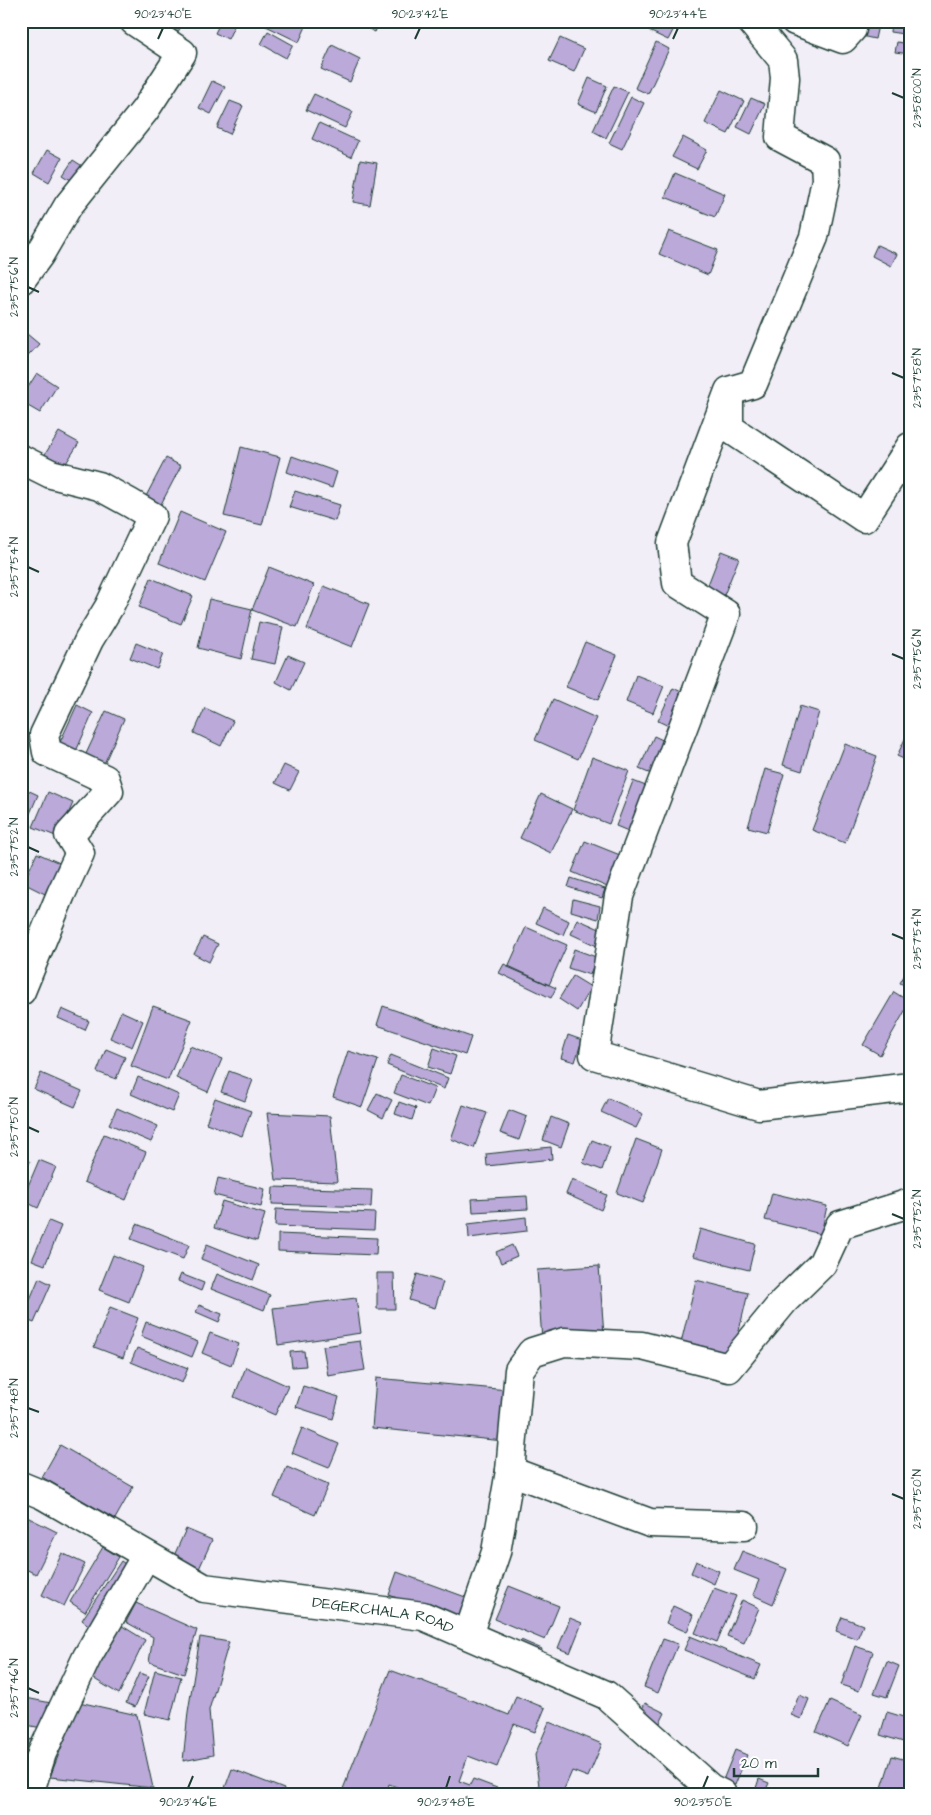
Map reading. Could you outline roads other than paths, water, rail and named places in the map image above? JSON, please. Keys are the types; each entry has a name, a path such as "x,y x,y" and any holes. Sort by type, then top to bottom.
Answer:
{"street":[{"path":"21,280 40,254 68,206 144,110 182,53 134,21"},
{"path":"729,392 753,384 814,237 826,180 825,162 780,137 785,78 783,60 751,21"},
{"path":"773,48 784,21"},
{"path":"795,21 843,39 852,29"},
{"path":"729,392 729,428 864,518 910,448"},
{"path":"729,392 672,543 677,583 726,614 619,896 594,1055 759,1104 910,1088"},
{"path":"21,458 51,474 98,486 152,516 109,607 89,640 44,735 47,752 105,779 109,791 69,835 80,853 21,992"},
{"path":"468,1635 496,1552 510,1471 519,1370 532,1352 564,1342 642,1346 729,1368 784,1301 822,1264 840,1225 910,1203"},
{"path":"510,1471 650,1523 744,1526"},
{"name":"DEGERCHALA ROAD","path":"21,1486 43,1495 204,1588 423,1616 606,1695 710,1788 722,1794"},
{"path":"29,1794 42,1753 87,1657 140,1566"}]}
